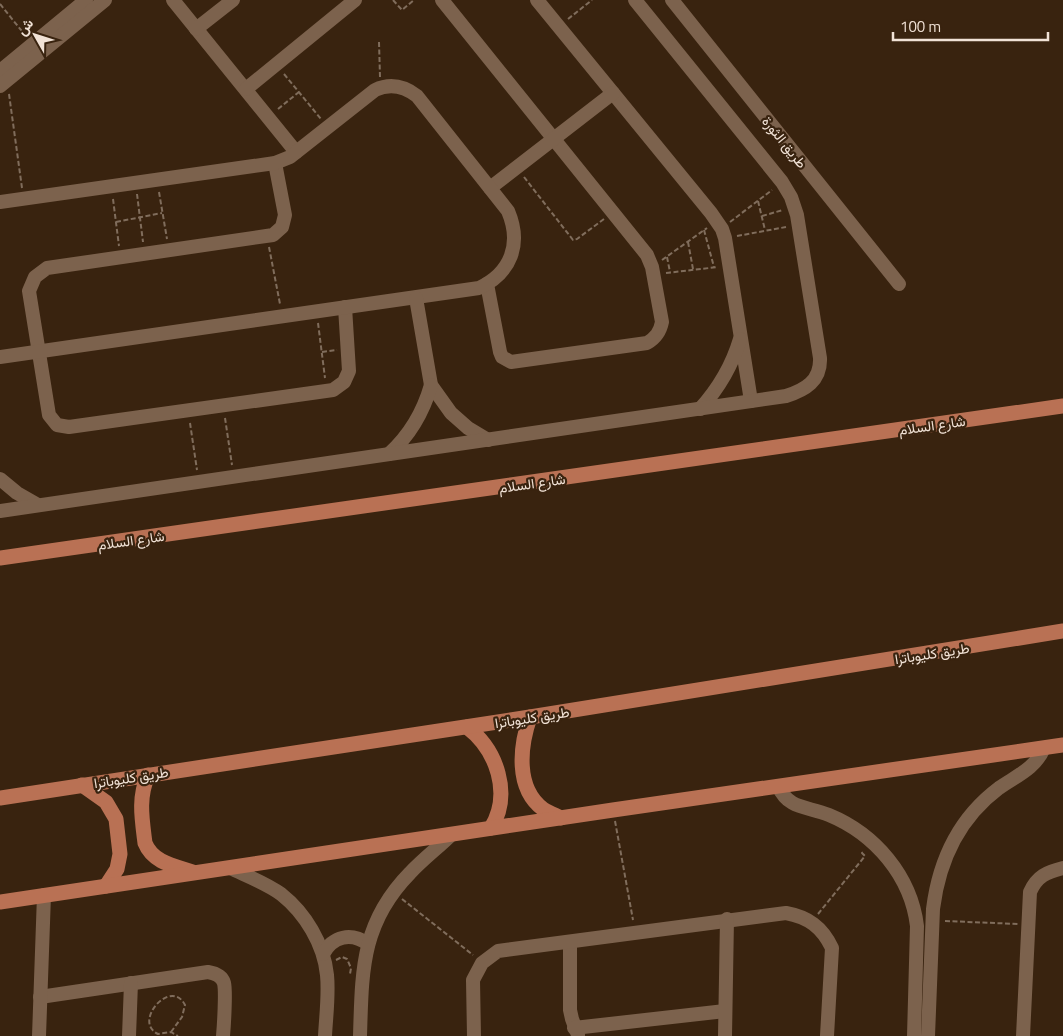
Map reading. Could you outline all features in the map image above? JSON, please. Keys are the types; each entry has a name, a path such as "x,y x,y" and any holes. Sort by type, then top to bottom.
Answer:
{"main road":[{"name":"شارع السلام","path":"0,558 1063,406"},
{"name":"طريق كليوباترا","path":"0,798 467,727 1063,631"},
{"path":"530,717 524,734 522,752 525,783 535,801 542,808 561,818"},
{"path":"467,727 485,744 496,765 501,799 500,810 491,828"},
{"path":"0,902 1063,745"},
{"path":"148,775 143,788 141,802 147,849 155,858 161,861 196,873"},
{"path":"82,785 106,802 116,819 120,854 117,869 106,886"}],"street":[{"path":"2,79 33,44 86,0"},
{"path":"2,79 105,0"},
{"path":"173,0 296,152"},
{"path":"196,28 232,0"},
{"path":"246,90 355,0"},
{"path":"442,0 643,249 653,271 662,322 661,328 653,339 641,344 515,363 506,360 500,352 487,284"},
{"path":"537,0 721,229 729,265 751,401"},
{"path":"0,511 700,409 794,394 809,386 819,373 820,358 794,207 782,182 635,0"},
{"name":"طريق الثورة","path":"672,0 899,284"},
{"path":"0,202 275,163 290,157 380,88 396,86 411,91 417,96 508,211 513,222 515,235 514,247 504,269 496,278 479,288 0,357"},
{"path":"490,188 613,93"},
{"path":"275,163 285,215 282,227 273,235 47,268 35,277 29,292 49,415 57,425 70,428 326,391 339,387 349,371 345,307"},
{"path":"416,298 431,385 451,413 468,428 488,440"},
{"path":"700,409 714,393 725,375 734,356 740,336"},
{"path":"389,454 412,428 423,407 431,385"},
{"path":"0,479 38,505"},
{"path":"928,1036 933,915 938,878 943,863 966,821 986,799 1030,768 1040,757 1044,748"},
{"path":"778,786 782,795 789,802 839,819 872,842 887,857 899,875 915,913 917,926 914,1036"},
{"path":"360,1036 362,972 374,926 393,892 410,872 452,834"},
{"path":"230,868 259,881 287,900 299,911 313,931 323,954 327,975 325,1036"},
{"path":"1023,1036 1029,899 1034,884 1046,873 1063,868"},
{"path":"38,1036 44,895"},
{"path":"915,913 918,907 925,905 933,915"},
{"path":"474,1036 473,980 482,963 498,951 786,912 799,915 811,921 824,933 832,948 827,1036"},
{"path":"725,1036 727,919"},
{"path":"323,954 327,946 334,940 343,937 352,936 368,944"},
{"path":"570,942 570,1010 576,1032 725,1012"},
{"path":"40,996 208,972 218,975 224,983 224,1036"},
{"path":"129,1036 131,983"}],"path":[{"path":"393,0 402,10 414,0"},
{"path":"585,0 588,3"},
{"path":"559,27 592,0"},
{"path":"0,4 33,44"},
{"path":"379,42 380,88"},
{"path":"276,64 328,127"},
{"path":"2,79 24,199"},
{"path":"268,117 299,92"},
{"path":"516,168 573,240 613,212"},
{"path":"158,180 169,251"},
{"path":"721,229 782,182"},
{"path":"135,183 145,254"},
{"path":"111,186 120,258"},
{"path":"758,201 765,231"},
{"path":"762,216 794,207"},
{"path":"116,222 163,213"},
{"path":"653,271 667,257 704,230 765,231 798,224"},
{"path":"704,230 714,267"},
{"path":"267,237 282,316"},
{"path":"688,242 693,270"},
{"path":"667,257 670,272"},
{"path":"653,271 670,272 729,265"},
{"path":"317,311 326,391"},
{"path":"223,406 234,477"},
{"path":"188,410 199,482"},
{"path":"613,810 635,932"},
{"path":"811,921 865,856 862,854 872,842"},
{"path":"393,892 482,963"},
{"path":"933,915 1028,924"},
{"path":"334,965 339,958 347,959 351,968 350,976"},
{"path":"171,1032 182,1017 185,1005 180,998 171,995 160,1001 151,1013 148,1021 154,1032 162,1034 171,1032 178,1036"}]}
